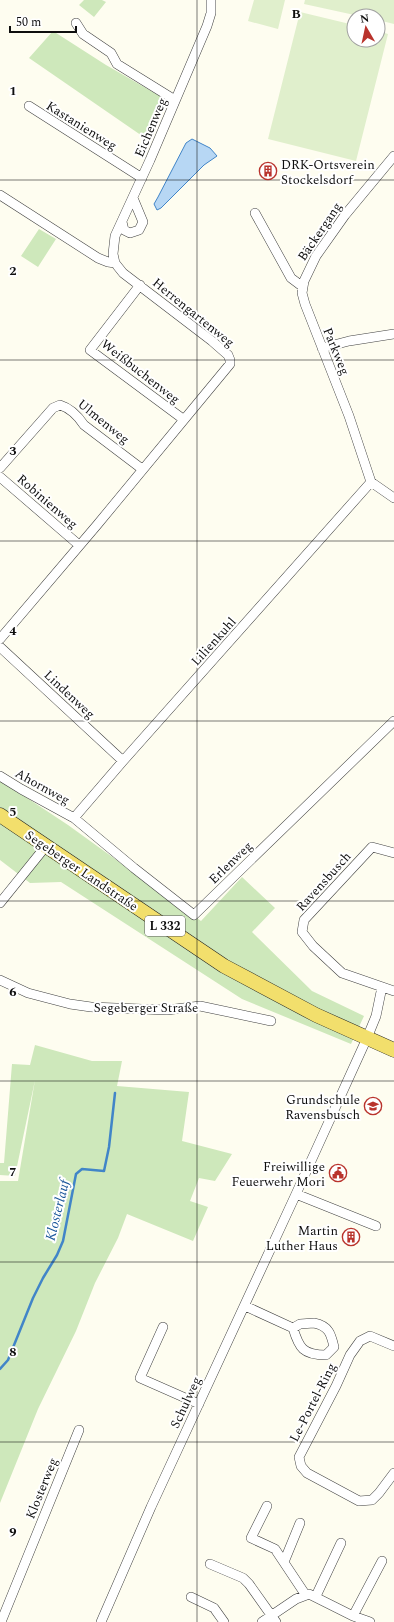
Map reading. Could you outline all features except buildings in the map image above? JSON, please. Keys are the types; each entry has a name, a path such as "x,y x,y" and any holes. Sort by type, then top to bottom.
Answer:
{"main road":[{"name":"Segeberger Landstraße","path":"0,815 224,966 316,1015 367,1038"},
{"name":"L 332","path":"367,1038 394,1050"}],"street":[{"name":"Eichenweg","path":"115,263 113,254 115,236 142,178 207,26 211,12 211,0"},
{"path":"76,23 83,34 111,53 116,64 175,100"},
{"name":"Kastanienweg","path":"29,106 142,178"},
{"name":"Bäckergang","path":"303,287 306,273 324,242 394,156"},
{"name":"Herrengartenweg","path":"0,195 98,258 115,263 123,273 212,341 228,355 230,360 230,364 0,639"},
{"path":"122,222 124,230 130,233 139,230 143,222 133,198"},
{"path":"255,213 291,278 303,287"},
{"name":"Weißbuchenweg","path":"140,285 90,350 183,419"},
{"name":"Parkweg","path":"303,287 305,304 349,416 371,482"},
{"path":"322,348 349,341 394,334"},
{"name":"Ulmenweg","path":"0,468 53,408 60,405 78,416 84,425 142,469"},
{"name":"Robinienweg","path":"0,477 79,546"},
{"path":"371,482 394,498"},
{"name":"Lilienkuhl","path":"74,818 371,482"},
{"name":"Lindenweg","path":"0,647 123,761"},
{"name":"Erlenweg","path":"74,818 194,915 394,721"},
{"name":"Ahornweg","path":"0,776 21,790 74,818"},
{"path":"0,903 46,846"},
{"name":"Ravensbusch","path":"394,853 372,847 304,920 302,932 312,946 342,973 394,992"},
{"name":"Segeberger Straße","path":"0,980 34,994 70,1004 91,1007 167,1010 200,1006 271,1021"},
{"path":"367,1038 376,1016 382,987"},
{"name":"Schulweg","path":"101,1622 151,1507 245,1306 367,1038"},
{"path":"296,1194 376,1226"},
{"path":"245,1306 293,1328"},
{"name":"Le-Portel-Ring","path":"314,1322 321,1324 331,1333 334,1347 326,1355 306,1353 298,1343 293,1328 300,1324 314,1322"},
{"path":"163,1327 140,1378 199,1404"},
{"name":"Le-Portel-Ring","path":"394,1346 370,1336 360,1341 350,1354 336,1386 299,1458 301,1466 307,1473 359,1501 372,1500 394,1473"},
{"name":"Le-Portel-Ring","path":"334,1347 350,1354"},
{"name":"Klosterweg","path":"1,1622 78,1430"},
{"path":"267,1506 252,1538 275,1549 305,1594"},
{"path":"284,1562 300,1523"},
{"path":"316,1596 341,1543"},
{"path":"353,1616 382,1561"},
{"path":"210,1564 243,1578 250,1584 274,1619"},
{"path":"262,1622 274,1619 296,1598 309,1594 316,1596 353,1616 370,1622"},
{"path":"191,1597 214,1608 224,1622"}],"green space":[{"path":"84,0 102,0 106,2 94,17 79,5"},
{"path":"254,0 285,0 278,29 248,21"},
{"path":"305,0 394,0 394,24 386,22 386,8 346,8 346,13 304,4"},
{"path":"300,12 346,23 346,48 384,48 356,161 268,139"},
{"path":"53,31 106,65 165,99 148,140 29,58"},
{"path":"39,229 56,239 38,267 21,256"},
{"path":"0,780 68,825 201,921 242,877 275,908 252,932 312,991 364,1016 351,1044 242,999 61,882 30,883 0,860"},
{"path":"35,1045 92,1061 122,1061 117,1086 189,1092 182,1141 232,1154 215,1181 199,1178 190,1201 208,1207 193,1241 127,1214 118,1238 95,1283 76,1331 38,1409 0,1503 0,1181 18,1181 35,1080 15,1176 0,1175 0,1163 4,1163 12,1064 30,1065"}],"water":[{"path":"192,139 210,148 217,156 204,165 161,208 157,210 154,204 186,143"}],"waterway":[{"name":"Klosterlauf","path":"0,1369 8,1360 33,1298 57,1255 63,1241 76,1174 82,1169 104,1171 109,1147 115,1093"}],"place":[{"name":"DRK-Ortsverein Stockelsdorf","path":"268,171"},
{"name":"Grundschule Ravensbusch","path":"373,1106"},
{"name":"Freiwillige Feuerwehr Mori","path":"338,1173"},
{"name":"Martin Luther Haus","path":"351,1237"}]}
